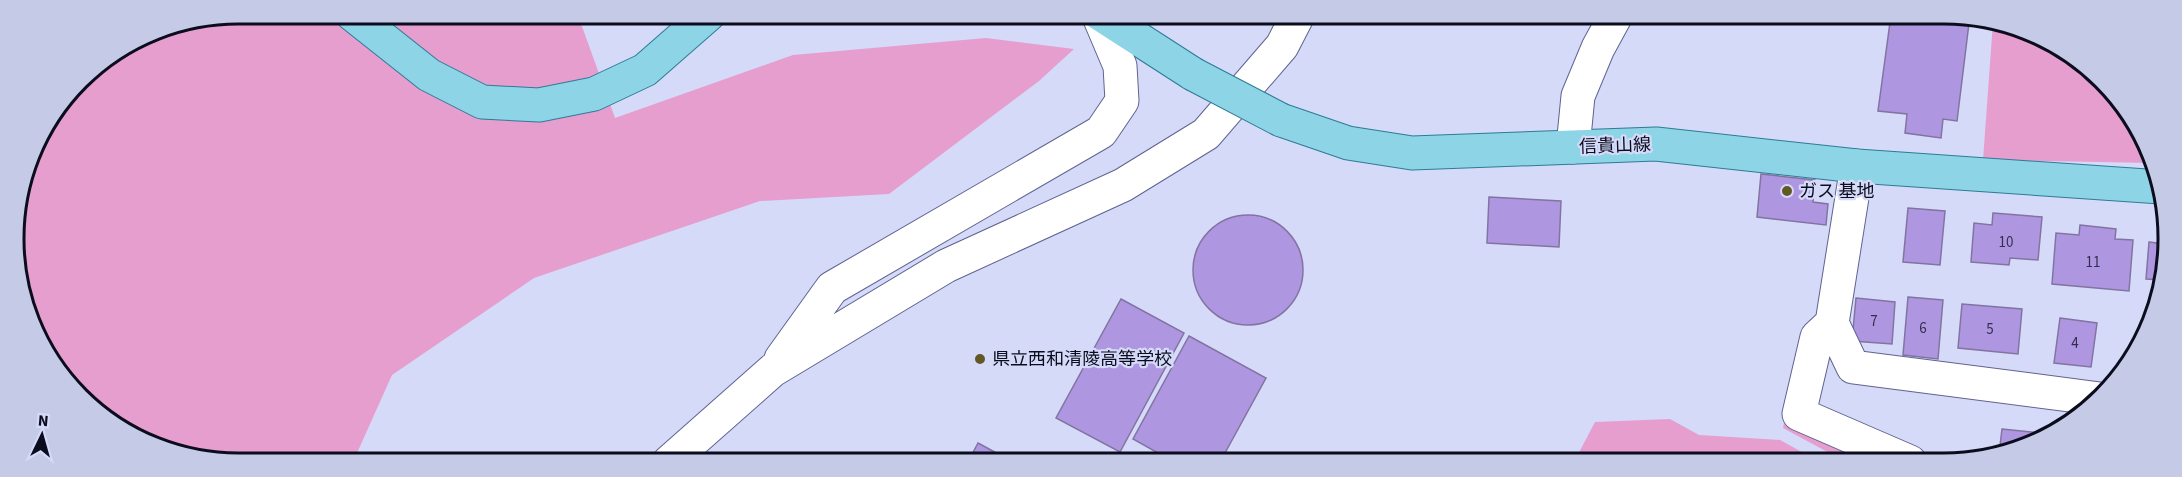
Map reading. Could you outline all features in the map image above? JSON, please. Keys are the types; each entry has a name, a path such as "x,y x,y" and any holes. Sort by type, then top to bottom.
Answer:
{"main road":[{"path":"365,24 429,75 482,102 539,105 594,94 645,70 698,24"},
{"name":"信貴山線","path":"1113,24 1193,74 1281,120 1348,143 1412,153 1656,144 1857,166 2152,186"}],"street":[{"path":"773,370 832,288 1101,132 1122,101 1120,66 1103,24"},
{"path":"679,453 773,370 946,266 1123,185 1206,134 1282,46 1293,24"},
{"path":"1573,147 1578,96 1598,48 1611,24"},
{"path":"1857,166 1832,323 1853,367 2088,397"},
{"path":"1832,323 1817,337 1799,414 1889,453"}],"shaded area":[{"path":"224,24 581,24 615,118 793,55 986,38 1074,49 1039,81 889,194 760,201 534,278 392,375 357,453 224,453 197,449 156,437 119,417 97,400 60,358 40,321 31,294 24,253 24,224 35,170 53,131 77,97 119,60 156,40 183,31"},
{"path":"1992,30 2038,46 2063,60 2085,77 2122,119 2144,163 1983,160"},
{"path":"1786,412 1866,453 1829,453 1783,428"},
{"path":"1670,419 1699,435 1780,440 1804,453 1579,453 1595,422"}],"building":[{"path":"1890,24 1969,26 1957,121 1943,119 1941,138 1905,133 1907,114 1878,111"},
{"name":"ガス 基地","path":"1761,174 1815,180 1813,202 1828,204 1826,225 1757,217"},
{"path":"1489,197 1561,201 1559,247 1487,243"},
{"path":"1908,208 1945,211 1940,265 1903,262"},
{"path":"1993,213 2042,217 2038,260 2010,258 2009,265 1971,262 1974,223 1992,225"},
{"path":"1248,215 1269,219 1287,231 1299,249 1303,270 1299,291 1287,309 1269,321 1248,325 1227,321 1209,309 1197,291 1193,270 1197,249 1209,231 1227,219"},
{"path":"2080,225 2116,229 2115,239 2133,240 2129,291 2052,284 2056,233 2079,235"},
{"path":"2149,242 2158,243 2154,279 2146,279"},
{"path":"1908,297 1943,300 1938,359 1903,355"},
{"path":"1856,298 1895,302 1892,344 1852,341"},
{"path":"1121,299 1184,333 1120,452 1056,418"},
{"path":"1962,304 2022,309 2018,354 1958,348"},
{"path":"2060,318 2097,323 2091,367 2054,363"},
{"path":"1189,336 1266,378 1225,453 1158,453 1133,439"},
{"path":"2002,429 2035,432 2026,437 2000,446"},
{"path":"978,443 996,453 973,453"}],"place":[{"name":"ガス 基地","path":"1787,191"},
{"name":"県立西和清陵高等学校","path":"980,359"}]}
